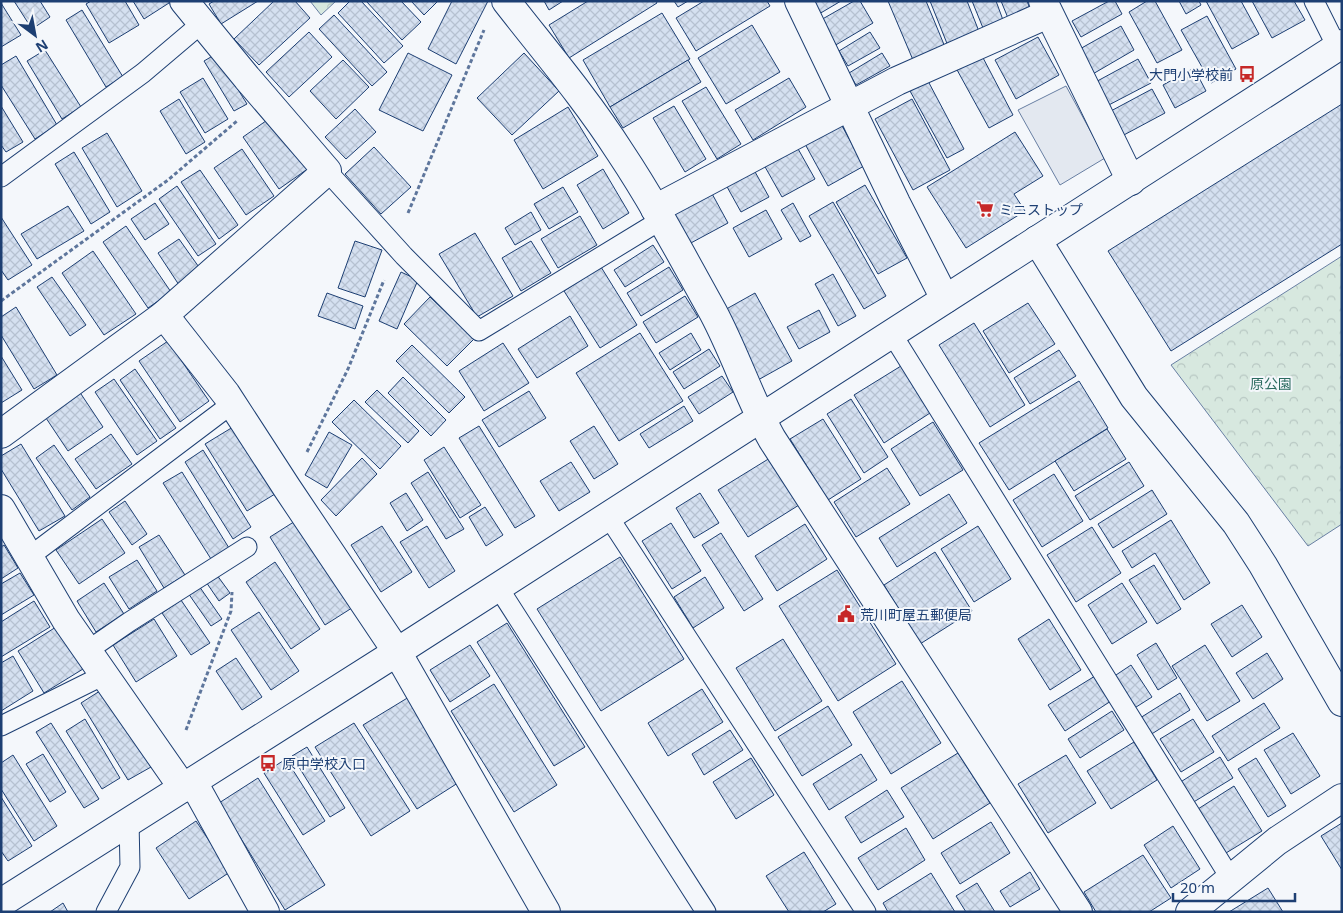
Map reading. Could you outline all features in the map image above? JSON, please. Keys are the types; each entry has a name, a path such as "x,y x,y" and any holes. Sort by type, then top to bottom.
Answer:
{"street":[{"path":"1,434 164,315 327,170 184,1"},
{"path":"506,1 589,107 620,152 658,214 714,315 760,418 779,450 1078,912"},
{"path":"800,1 896,203 945,300"},
{"path":"658,214 850,105 1045,8 1131,181"},
{"path":"1,903 397,652 1340,46"},
{"path":"1037,240 1134,397 1236,522 1342,702"},
{"path":"164,315 232,404 286,488 397,652 546,912"},
{"path":"1,509 66,620 104,675 188,785 265,912"},
{"path":"1190,912 1277,841 1342,798"}],"lane":[{"path":"1314,1 1340,46"},
{"path":"1,177 143,74 202,23"},
{"path":"327,170 395,246 479,331 658,214"},
{"path":"892,334 1231,879"},
{"path":"29,557 232,404"},
{"path":"608,516 859,909"},
{"path":"87,651 129,622 247,548"},
{"path":"498,587 706,912"},
{"path":"1,726 104,675"},
{"path":"106,912 130,866 129,821"}],"path":[{"path":"286,488 305,455 348,369 378,299 395,246 484,28"},
{"path":"1,301 168,180 265,98"},
{"path":"185,733 231,611 233,571 247,548"}],"green space":[{"path":"310,1 336,1 321,15"},
{"name":"原公園","path":"1342,256 1342,524 1308,546 1171,365"}],"shaded area":[{"path":"1066,86 1105,158 1060,185 1018,110"}],"building":[{"path":"14,1 40,1 50,17 32,29"},
{"path":"91,1 125,1 139,25 109,43 86,4"},
{"path":"133,1 169,1 169,3 144,19"},
{"path":"214,1 258,1 221,24 209,4"},
{"path":"274,1 295,1 310,18 259,65 234,39"},
{"path":"350,1 361,1 403,46 384,63 338,13"},
{"path":"366,1 401,1 421,22 402,40"},
{"path":"411,1 438,1 424,15"},
{"path":"452,1 488,1 456,64 428,49"},
{"path":"544,1 563,1 549,10"},
{"path":"588,1 656,1 657,3 569,58 549,25"},
{"path":"674,1 688,1 678,7"},
{"path":"704,1 767,1 770,6 696,51 676,18"},
{"path":"812,1 841,1 819,14"},
{"path":"854,1 860,1 873,23 834,46 819,21"},
{"path":"888,1 926,1 945,47 913,60"},
{"path":"930,1 967,1 980,34 948,46"},
{"path":"972,1 996,1 1003,20 983,28"},
{"path":"1001,1 1027,1 1030,9 1008,18"},
{"path":"1109,1 1115,1 1122,14 1081,37 1072,21"},
{"path":"1147,1 1155,1 1182,50 1157,63 1129,12"},
{"path":"1179,1 1199,1 1201,5 1186,14"},
{"path":"1206,1 1241,1 1259,34 1232,49"},
{"path":"1252,1 1294,1 1305,20 1272,38"},
{"path":"1,3 21,35 1,47"},
{"path":"82,10 123,77 106,87 66,20"},
{"path":"662,13 690,59 610,107 583,60"},
{"path":"334,15 387,72 372,86 319,29"},
{"path":"1207,16 1236,69 1211,83 1181,30"},
{"path":"752,25 780,72 726,104 698,58"},
{"path":"1121,26 1134,50 1091,75 1078,50"},
{"path":"309,32 332,57 289,97 266,72"},
{"path":"870,32 880,48 848,66 839,51"},
{"path":"1038,37 1059,75 1016,99 995,60"},
{"path":"45,50 81,107 62,119 27,61"},
{"path":"408,53 452,75 423,131 379,110"},
{"path":"524,53 559,91 512,135 477,98"},
{"path":"882,53 890,66 856,85 849,73"},
{"path":"216,54 247,104 234,111 204,61"},
{"path":"981,54 1013,115 989,128 956,68"},
{"path":"16,56 57,125 35,139 1,85 1,65"},
{"path":"1138,59 1151,83 1103,108 1090,85"},
{"path":"343,60 369,87 336,119 310,91"},
{"path":"688,60 701,82 623,128 610,107"},
{"path":"1194,68 1206,91 1175,108 1163,85"},
{"path":"203,78 228,119 205,133 180,92"},
{"path":"789,78 806,107 753,140 735,110"},
{"path":"928,81 964,149 947,158 910,91"},
{"path":"706,87 741,144 717,159 682,101"},
{"path":"1152,89 1165,113 1122,136 1109,112"},
{"path":"179,99 205,142 186,154 160,111"},
{"path":"912,99 950,170 913,190 875,119"},
{"path":"1342,104 1342,244 1171,351 1108,251"},
{"path":"1,106 23,142 6,152 1,145"},
{"path":"674,106 706,159 685,172 653,118"},
{"path":"568,107 598,156 543,189 514,140"},
{"path":"355,109 376,132 346,159 325,137"},
{"path":"273,116 309,168 279,189 243,137"},
{"path":"841,124 864,166 828,186 805,144"},
{"path":"1015,132 1043,176 1014,194 1025,211 966,248 927,187"},
{"path":"107,133 142,191 117,207 82,148"},
{"path":"374,147 411,187 381,214 345,174"},
{"path":"797,147 815,179 782,197 764,165"},
{"path":"242,149 274,196 246,215 214,168"},
{"path":"74,152 110,212 91,224 55,164"},
{"path":"603,169 629,213 603,229 577,185"},
{"path":"200,170 238,225 219,239 181,182"},
{"path":"754,170 769,197 741,212 726,185"},
{"path":"865,185 907,258 878,274 836,202"},
{"path":"177,186 216,244 198,256 159,199"},
{"path":"563,187 578,212 549,229 534,204"},
{"path":"710,190 728,223 689,244 672,211"},
{"path":"833,202 886,296 864,309 809,216"},
{"path":"155,203 169,224 145,240 131,219"},
{"path":"793,203 811,236 800,242 781,210"},
{"path":"68,206 84,231 37,259 21,234"},
{"path":"766,210 782,239 749,257 733,228"},
{"path":"531,212 541,230 515,245 505,228"},
{"path":"580,216 597,245 558,268 541,239"},
{"path":"1,217 32,265 8,280 1,270"},
{"path":"126,226 171,292 148,308 103,242"},
{"path":"475,233 513,296 477,317 439,254"},
{"path":"179,239 201,270 179,285 158,253"},
{"path":"355,241 382,250 365,297 338,288"},
{"path":"531,241 551,273 521,291 502,258"},
{"path":"653,245 664,262 625,287 614,270"},
{"path":"93,251 136,314 104,335 62,273"},
{"path":"601,267 637,325 600,348 564,291"},
{"path":"669,267 683,290 641,316 627,293"},
{"path":"401,272 418,280 397,329 379,321"},
{"path":"833,274 856,316 838,326 815,284"},
{"path":"52,277 86,325 70,336 37,287"},
{"path":"327,293 363,306 355,329 318,316"},
{"path":"755,293 792,361 758,380 721,312"},
{"path":"685,296 698,317 656,343 643,322"},
{"path":"430,297 474,339 447,366 404,324"},
{"path":"1028,303 1055,344 1009,373 983,331"},
{"path":"16,307 57,375 34,389 1,335 1,317"},
{"path":"819,310 830,332 799,349 787,327"},
{"path":"570,316 588,346 537,378 518,349"},
{"path":"974,323 1025,405 990,427 939,345"},
{"path":"640,333 683,401 619,441 576,373"},
{"path":"691,333 701,350 670,370 659,353"},
{"path":"168,341 209,401 180,422 139,361"},
{"path":"503,343 529,383 484,411 459,371"},
{"path":"412,345 465,397 449,413 396,361"},
{"path":"709,349 720,366 684,389 673,372"},
{"path":"1059,350 1076,376 1030,404 1014,378"},
{"path":"1,356 22,390 1,403"},
{"path":"901,366 930,413 884,443 854,395"},
{"path":"135,369 176,428 160,439 120,380"},
{"path":"722,376 733,392 699,414 688,397"},
{"path":"403,377 446,420 431,436 388,393"},
{"path":"114,379 157,441 137,455 95,392"},
{"path":"1079,381 1108,428 1009,490 979,443"},
{"path":"377,390 419,431 408,443 365,402"},
{"path":"79,391 103,427 68,451 44,415"},
{"path":"529,391 546,418 499,447 482,420"},
{"path":"851,399 888,457 864,473 827,414"},
{"path":"354,400 401,446 380,469 332,422"},
{"path":"684,406 693,421 649,448 640,434"},
{"path":"823,419 861,479 828,500 790,439"},
{"path":"933,422 963,470 920,496 891,449"},
{"path":"479,426 535,516 515,528 459,438"},
{"path":"594,426 618,464 594,479 570,441"},
{"path":"233,427 275,494 247,511 205,444"},
{"path":"1107,429 1126,459 1074,491 1055,461"},
{"path":"329,432 352,445 327,488 305,475"},
{"path":"111,434 132,464 96,489 75,459"},
{"path":"21,444 65,516 39,531 1,469 1,456"},
{"path":"54,445 90,497 72,510 36,458"},
{"path":"444,447 481,505 460,518 424,460"},
{"path":"203,450 251,527 233,539 185,462"},
{"path":"362,458 377,474 336,516 321,500"},
{"path":"770,458 799,505 748,537 718,490"},
{"path":"571,462 590,492 559,511 540,481"},
{"path":"1129,462 1144,486 1090,520 1075,496"},
{"path":"887,468 910,504 856,537 834,502"},
{"path":"182,472 229,548 211,559 163,483"},
{"path":"428,472 464,529 446,539 411,483"},
{"path":"1054,474 1083,521 1042,547 1013,500"},
{"path":"1152,490 1167,514 1113,548 1098,524"},
{"path":"406,493 423,520 407,531 390,503"},
{"path":"700,493 719,523 694,538 676,508"},
{"path":"949,494 967,523 897,567 879,538"},
{"path":"125,501 147,534 132,545 109,512"},
{"path":"485,507 503,535 486,546 469,517"},
{"path":"300,518 355,606 325,625 270,537"},
{"path":"102,519 125,553 79,584 56,550"},
{"path":"1171,520 1210,583 1184,600 1155,553 1132,568 1122,551"},
{"path":"671,523 701,571 672,589 642,541"},
{"path":"805,524 827,559 777,591 755,556"},
{"path":"382,526 412,572 381,592 351,545"},
{"path":"427,526 455,571 429,588 400,542"},
{"path":"978,526 1011,579 974,602 941,549"},
{"path":"1092,527 1121,573 1076,602 1047,555"},
{"path":"721,533 763,599 744,611 702,545"},
{"path":"159,535 185,575 164,588 139,547"},
{"path":"4,545 18,568 1,579 1,547"},
{"path":"935,552 972,611 920,644 884,585"},
{"path":"620,557 684,659 601,711 537,609"},
{"path":"137,560 157,591 129,609 109,577"},
{"path":"275,562 320,629 291,649 246,582"},
{"path":"1154,565 1181,609 1157,624 1129,580"},
{"path":"837,570 896,664 838,701 779,606"},
{"path":"214,571 230,593 219,601 204,579"},
{"path":"20,573 34,595 1,615 1,584"},
{"path":"705,577 724,608 693,628 674,597"},
{"path":"104,583 124,614 96,632 77,601"},
{"path":"1122,583 1147,622 1112,644 1088,605"},
{"path":"199,586 222,619 211,626 188,593"},
{"path":"181,600 210,643 191,655 162,613"},
{"path":"34,601 50,627 1,657 1,622"},
{"path":"1242,605 1262,637 1232,657 1211,624"},
{"path":"259,612 299,671 271,690 231,630"},
{"path":"154,619 177,656 136,682 113,645"},
{"path":"1049,619 1081,670 1050,690 1018,639"},
{"path":"507,623 585,747 554,766 477,642"},
{"path":"56,627 83,669 44,693 18,651"},
{"path":"783,639 822,701 775,731 736,668"},
{"path":"1156,643 1177,678 1158,690 1137,655"},
{"path":"470,645 490,676 450,702 430,670"},
{"path":"1205,645 1240,701 1207,721 1172,666"},
{"path":"1267,653 1283,679 1253,699 1236,673"},
{"path":"13,656 33,691 1,711 1,663"},
{"path":"236,658 262,697 242,710 216,671"},
{"path":"1131,665 1152,697 1133,709 1113,677"},
{"path":"1095,676 1111,701 1065,731 1048,705"},
{"path":"902,681 941,743 891,774 853,712"},
{"path":"494,684 557,785 514,812 451,711"},
{"path":"103,689 151,767 128,780 81,703"},
{"path":"702,689 723,722 668,756 648,723"},
{"path":"1180,693 1190,710 1150,735 1140,718"},
{"path":"409,697 461,781 417,809 363,725"},
{"path":"1264,703 1280,728 1228,761 1212,736"},
{"path":"828,706 852,745 802,776 778,737"},
{"path":"1112,711 1124,730 1080,758 1068,739"},
{"path":"85,719 120,778 102,789 66,731"},
{"path":"1193,719 1214,752 1181,772 1160,739"},
{"path":"51,723 99,799 84,808 36,732"},
{"path":"354,723 410,811 371,836 315,747"},
{"path":"730,730 743,750 704,775 692,754"},
{"path":"1293,733 1320,776 1291,794 1264,750"},
{"path":"1134,742 1157,780 1111,809 1087,771"},
{"path":"307,747 345,808 330,817 292,756"},
{"path":"958,753 990,803 933,839 901,788"},
{"path":"43,754 66,792 50,802 26,764"},
{"path":"861,754 877,780 829,810 813,784"},
{"path":"13,755 57,826 34,841 1,789 1,763"},
{"path":"1066,755 1096,803 1048,833 1018,784"},
{"path":"1220,757 1233,778 1192,803 1179,783"},
{"path":"751,758 774,795 736,819 713,782"},
{"path":"1256,758 1286,806 1268,817 1238,769"},
{"path":"286,759 325,821 303,835 264,773"},
{"path":"258,778 325,885 285,910 219,803"},
{"path":"1234,786 1262,831 1226,853 1198,809"},
{"path":"887,790 904,817 861,843 845,817"},
{"path":"1,797 32,846 8,861 1,851"},
{"path":"196,821 230,872 189,899 156,848"},
{"path":"991,822 1010,853 960,884 941,853"},
{"path":"1342,823 1342,870 1321,836"},
{"path":"1173,826 1200,869 1171,888 1144,845"},
{"path":"906,828 925,860 878,890 858,858"},
{"path":"804,852 836,904 823,912 789,912 766,876"},
{"path":"1143,855 1171,898 1149,912 1096,912 1084,892"},
{"path":"1030,872 1040,889 1010,907 1000,891"},
{"path":"931,873 955,912 888,912 883,903"},
{"path":"977,883 995,912 966,912 956,896"},
{"path":"1268,888 1283,912 1229,912"},
{"path":"63,903 68,912 50,912"}],"place":[{"name":"大門小学校前","path":"1247,74"},
{"name":"ミニストップ","path":"985,209"},
{"name":"荒川町屋五郵便局","path":"846,614"},
{"name":"原中学校入口","path":"268,763"}]}
